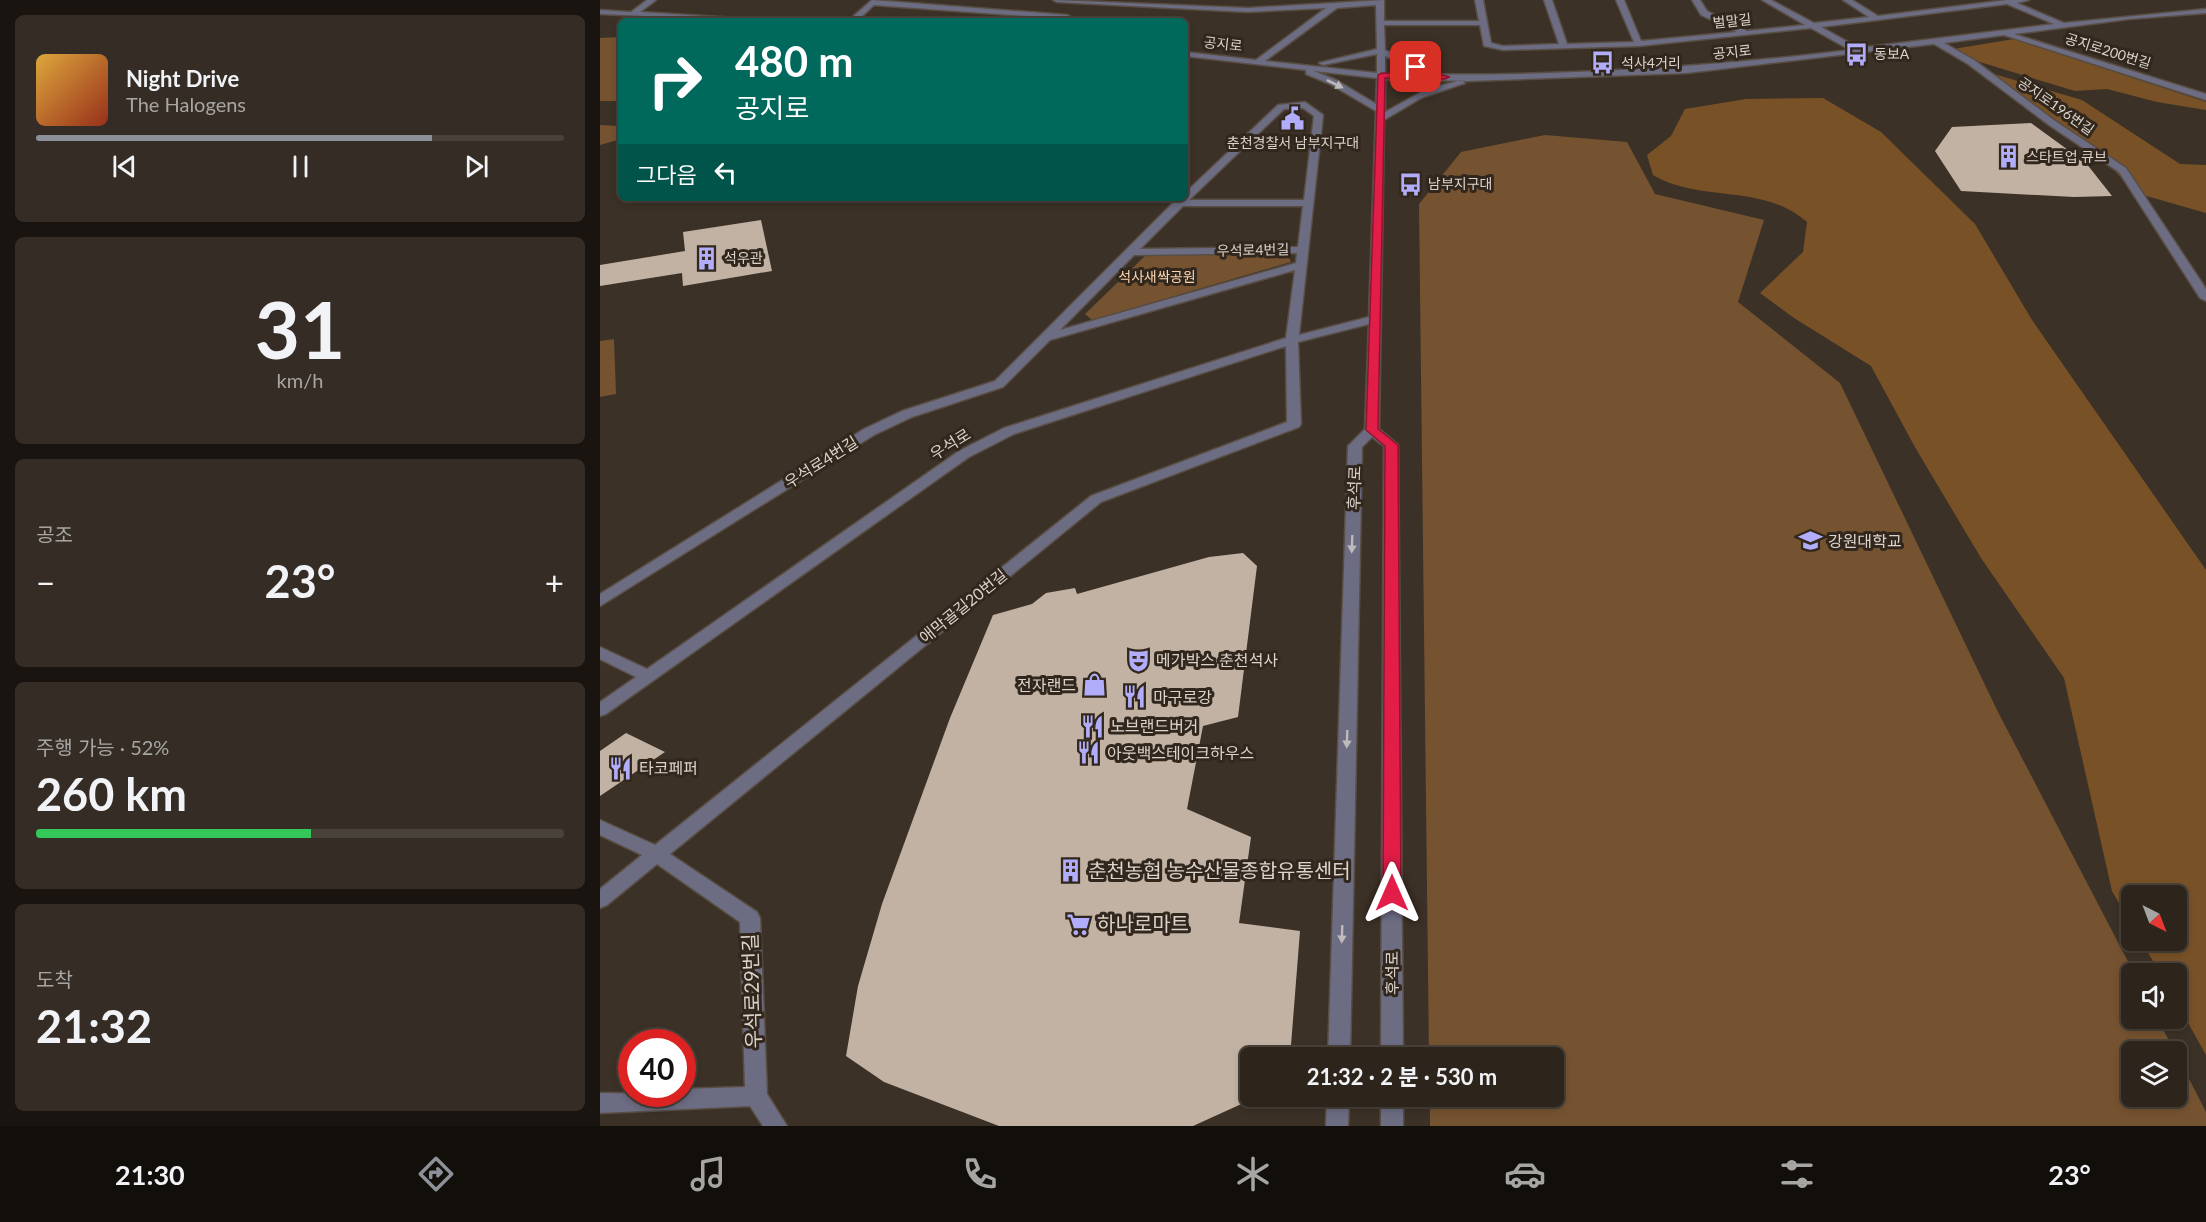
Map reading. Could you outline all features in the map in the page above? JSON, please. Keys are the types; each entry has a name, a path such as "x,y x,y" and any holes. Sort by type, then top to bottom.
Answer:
{"street":[{"path":"633,14 652,0"},
{"path":"960,18 987,0"},
{"path":"1057,0 1248,10 1380,2 1382,75 1372,430"},
{"path":"1172,7 1190,0"},
{"name":"벌말길","path":"1479,0 1487,44 1503,48 1640,44 1746,34 2025,0"},
{"path":"1548,0 1564,46"},
{"path":"1620,0 1632,33 1640,44"},
{"path":"1696,0 1704,13 1746,34"},
{"path":"1766,0 1809,26 1858,51"},
{"path":"1846,0 1877,18"},
{"path":"1925,0 1947,9"},
{"path":"855,18 875,1 1056,18"},
{"path":"1066,18 1087,1"},
{"path":"2005,1 2064,25"},
{"name":"공지로","path":"1258,62 1334,6"},
{"name":"공지로","path":"1188,54 1382,75 1445,77 1687,70 2064,25 2206,11"},
{"path":"600,12 700,18"},
{"path":"1381,23 1484,23"},
{"name":"공지로200번길","path":"2001,33 2206,97"},
{"name":"공지로196번길","path":"1935,41 1971,62 2052,123 2123,170 2206,298"},
{"path":"1286,65 1330,63 1381,51 1397,60 1445,77"},
{"path":"1286,65 1333,82 1380,114"},
{"path":"1380,114 1440,87 1503,76"},
{"name":"우석로4번길","path":"1188,195 1273,112 1281,107 1305,105 1319,115 1306,203 1292,340"},
{"path":"1188,200 1306,203"},
{"name":"우석로4번길","path":"600,601 869,432 907,414 999,384 1182,201"},
{"name":"우석로4번길","path":"1131,252 1302,250"},
{"name":"우석로4번길","path":"1045,338 1301,265"},
{"name":"우석로","path":"600,710 964,454 1009,431 1292,340 1374,319"},
{"name":"애막골길20번길","path":"600,900 1096,499 1294,424 1292,340"},
{"name":"후석로","path":"1339,1047 1355,446 1372,430 1391,445 1392,1047"},
{"path":"600,652 648,676"},
{"name":"우석로29번길","path":"600,827 656,854 750,918 756,1096"},
{"path":"600,1103 756,1096 776,1126"},
{"path":"1337,1126 1338,1107"},
{"path":"1392,1107 1392,1126"}],"green space":[{"path":"618,37 618,101 600,101 600,38"},
{"path":"600,125 618,126 618,140 600,145"},
{"name":"강원대학교","path":"1545,135 1627,142 1655,194 1764,220 1738,302 1840,383 1998,712 2129,963 2121,963 2121,1029 2163,1029 2169,1041 2121,1041 2121,1107 2187,1107 2187,1075 2206,1112 2206,1126 1430,1126 1430,1107 1564,1107 1564,1047 1429,1047 1419,204 1461,152"},
{"name":"석사새싹공원","path":"1286,252 1291,262 1092,320 1085,314 1147,254"},
{"path":"614,339 616,394 600,397 600,341"}],"shaded area":[{"path":"2014,39 2206,102 2206,110 2157,102 2107,89 2075,91 1947,50"},
{"path":"1970,67 2082,100 2180,164 2206,165 2206,213 2136,193 2115,171"},
{"path":"1823,98 1881,132 1975,224 2032,320 2206,570 2206,1055 2187,1021 2187,963 2154,963 2147,951 2187,951 2187,885 2121,885 2121,907 2112,891 2064,678 1981,558 1916,449 1871,366 1794,318 1760,293 1803,252 1807,222 1790,210 1771,202 1691,189 1653,175 1647,155 1671,136 1685,109 1746,99"}],"building":[{"name":"스타트업 큐브","path":"2031,123 2086,163 2112,196 2074,197 1961,191 1935,151 1952,127"},
{"name":"석우관","path":"761,220 772,271 683,286 682,273 600,286 600,265 685,251 683,232"},
{"name":"춘천농협 농수산물종합유통센터","path":"1243,553 1257,566 1238,717 1203,726 1187,809 1251,837 1239,923 1300,931 1291,1047 1240,1047 1240,1105 1193,1126 999,1126 884,1082 846,1056 858,986 882,904 950,718 993,615 1032,604 1046,593 1075,588 1077,594 1209,557"},
{"name":"타코페퍼","path":"626,733 665,752 600,796 600,751"}],"place":[{"name":"동보A","path":"1856,54"},
{"name":"석사4거리","path":"1603,63"},
{"name":"춘천경찰서 남부지구대","path":"1293,119"},
{"name":"스타트업 큐브","path":"2008,157"},
{"name":"남부지구대","path":"1410,184"},
{"name":"석우관","path":"706,258"},
{"name":"강원대학교","path":"1810,541"},
{"name":"메가박스 춘천석사","path":"1138,660"},
{"name":"전자랜드","path":"1094,685"},
{"name":"마구로강","path":"1135,697"},
{"name":"노브랜드버거","path":"1092,726"},
{"name":"아웃백스테이크하우스","path":"1089,753"},
{"name":"타코페퍼","path":"621,768"},
{"name":"춘천농협 농수산물종합유통센터","path":"1070,871"},
{"name":"하나로마트","path":"1079,924"}],"route":[{"path":"1392,893 1391,445 1372,430 1375,274 1382,75 1445,77 1416,67"}]}
